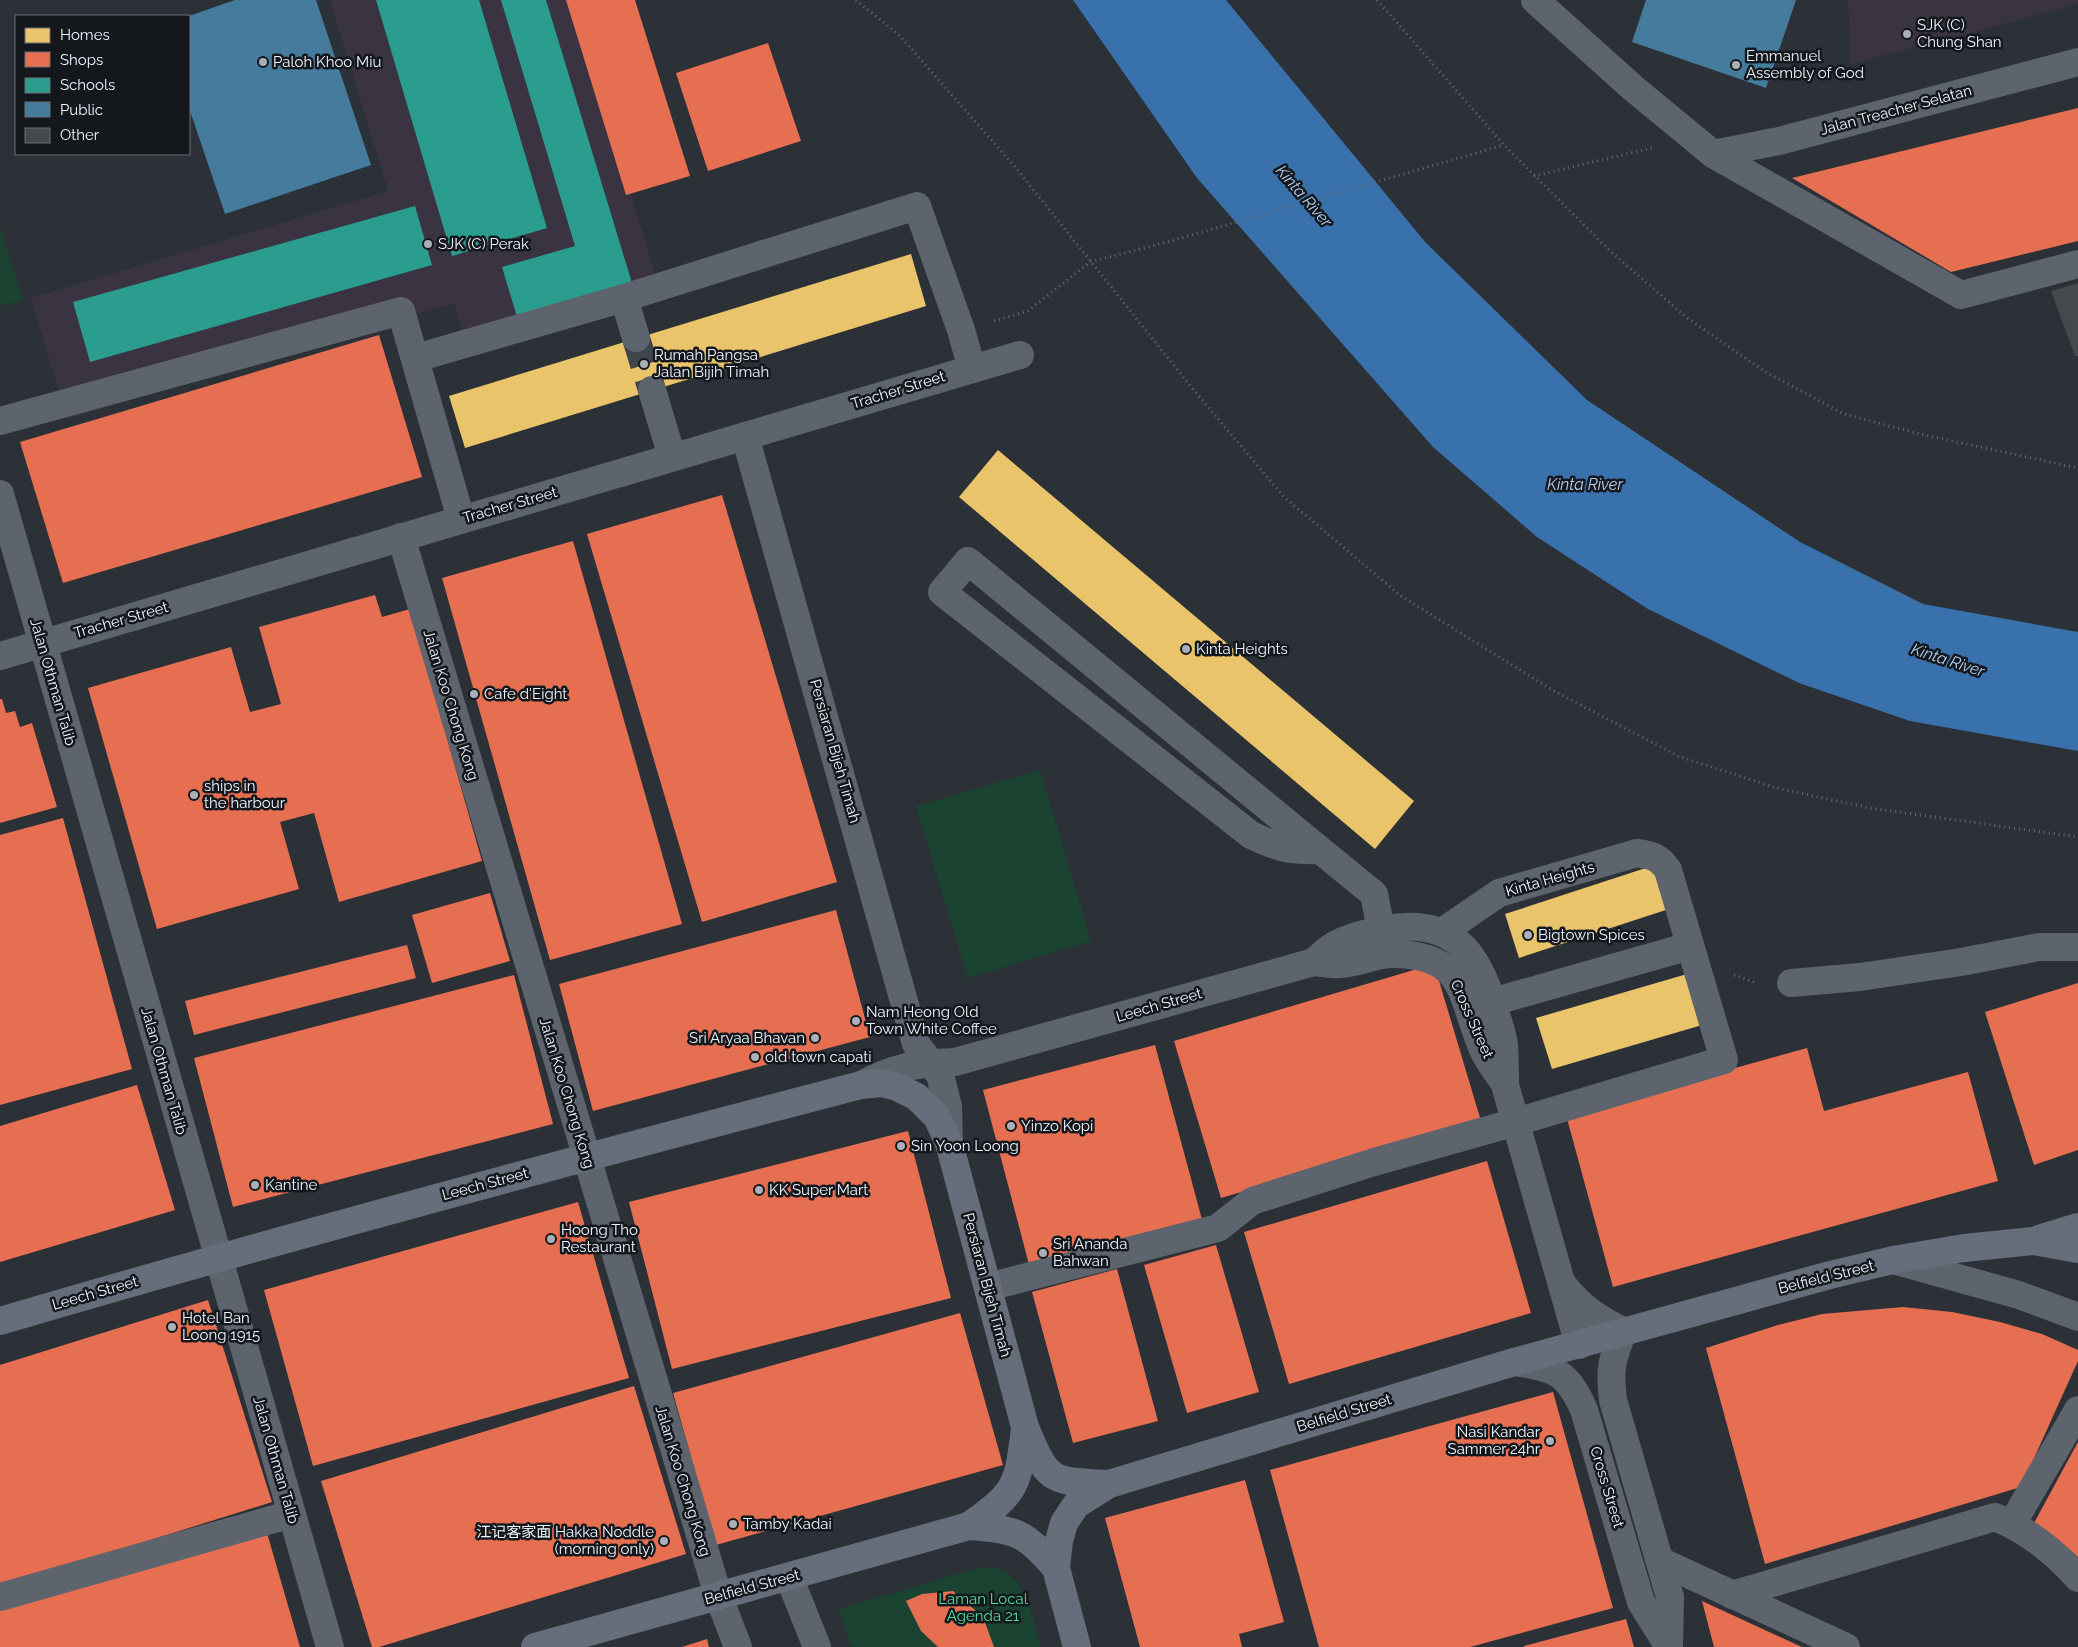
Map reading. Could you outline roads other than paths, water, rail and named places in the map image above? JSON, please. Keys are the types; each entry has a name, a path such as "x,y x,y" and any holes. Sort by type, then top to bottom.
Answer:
{"main road":[{"name":"Leech Street","path":"0,1321 218,1257 586,1157 861,1085 881,1083 897,1087 916,1097 936,1117 949,1143"},
{"name":"Persiaran Bijeh Timah","path":"949,1143 1025,1427"},
{"name":"Belfield Street","path":"1056,1568 1059,1541 1064,1523 1076,1505 1109,1484 1514,1362 1830,1275 1894,1260 1964,1248 2032,1241 2078,1227"},
{"name":"Belfield Street","path":"2032,1241 2078,1249"},
{"name":"Belfield Street","path":"534,1647 969,1526 997,1506 1011,1491 1020,1469 1025,1427"},
{"name":"Belfield Street","path":"1025,1427 1040,1462 1052,1476 1067,1482 1109,1484"},
{"name":"Belfield Street","path":"969,1526 1004,1529 1022,1536 1038,1548 1056,1568"},
{"path":"1056,1568 1077,1647"}],"street":[{"path":"1535,0 1633,88 1704,146 1961,296 2078,264"},
{"name":"Jalan Treacher Selatan","path":"1704,146 1779,141 2078,62"},
{"path":"416,358 624,298 918,206 961,330 972,369"},
{"path":"624,298 636,338"},
{"path":"0,421 401,311 461,519"},
{"name":"Tracher Street","path":"0,656 1020,355"},
{"path":"652,390 672,458"},
{"name":"Persiaran Bijeh Timah","path":"745,436 916,1044 940,1075 948,1106 949,1143"},
{"name":"Jalan Othman Talib","path":"0,494 330,1647"},
{"name":"Jalan Koo Chong Kong","path":"401,537 718,1595 738,1647"},
{"path":"1320,850 1300,851 1280,848 1251,835 942,592 968,561 1374,894 1382,930"},
{"name":"Kinta Heights","path":"1442,932 1499,893 1637,853 1652,854 1662,861 1668,870 1690,946"},
{"name":"Cross Street","path":"1382,930 1403,926 1425,927 1442,932 1462,945 1476,963 1486,982 1504,1044 1506,1085 1579,1345"},
{"name":"Leech Street","path":"861,1085 880,1074 918,1063 955,1062 1314,962 1335,944 1382,930"},
{"path":"988,1287 1218,1228 1252,1201 1374,1162 1724,1060 1690,946 1492,1002"},
{"path":"1791,983 1860,977 1961,962 2039,947 2078,946"},
{"name":"Cross Street","path":"1314,962 1340,964 1383,954 1406,954 1426,957 1443,965 1456,977 1482,1047 1506,1085"},
{"path":"1894,1260 2019,1295 2078,1318"},
{"path":"1562,1285 1579,1304 1600,1320 1623,1331"},
{"name":"Cross Street","path":"1623,1331 1612,1361 1613,1400 1670,1597 1669,1647"},
{"name":"Cross Street","path":"1514,1362 1542,1366 1562,1375 1575,1391 1584,1410 1641,1602 1669,1647"},
{"path":"2012,1524 2078,1410"},
{"path":"0,1598 292,1514"},
{"path":"1732,1595 1995,1516 2012,1524 2058,1556 2078,1578"},
{"path":"1660,1561 1846,1647"},
{"path":"789,1577 817,1647"}],"water":[{"name":"Kinta River","path":"1073,0 1226,0 1426,243 1587,400 1800,542 1923,604 2078,632 2078,751 1910,721 1799,683 1648,609 1537,537 1433,447 1197,178"}],"tunnel":[{"path":"636,338 652,390"}],"place":[{"name":"SJK (C) Chung Shan","path":"1907,34"},
{"name":"Paloh Khoo Miu","path":"263,62"},
{"name":"Emmanuel Assembly of God","path":"1736,65"},
{"name":"SJK (C) Perak","path":"428,244"},
{"name":"Rumah Pangsa Jalan Bijih Timah","path":"644,364"},
{"name":"Kinta Heights","path":"1186,649"},
{"name":"Cafe d'Eight","path":"474,694"},
{"name":"ships in the harbour","path":"194,795"},
{"name":"Bigtown Spices","path":"1528,935"},
{"name":"Nam Heong Old Town White Coffee","path":"856,1021"},
{"name":"Sri Aryaa Bhavan","path":"815,1038"},
{"name":"old town capati","path":"755,1057"},
{"name":"Yinzo Kopi","path":"1011,1126"},
{"name":"Sin Yoon Loong","path":"901,1146"},
{"name":"Kantine","path":"255,1185"},
{"name":"KK Super Mart","path":"759,1190"},
{"name":"Hoong Tho Restaurant","path":"551,1239"},
{"name":"Sri Ananda Bahwan","path":"1043,1253"},
{"name":"Hotel Ban Loong 1915","path":"172,1327"},
{"name":"Nasi Kandar Sammer 24hr","path":"1550,1441"},
{"name":"Tamby Kadai","path":"733,1524"},
{"name":"江记客家面 Hakka Noddle (morning only)","path":"664,1541"}],"park label":[{"name":"Laman Local Agenda 21","path":"983,1608"}]}
